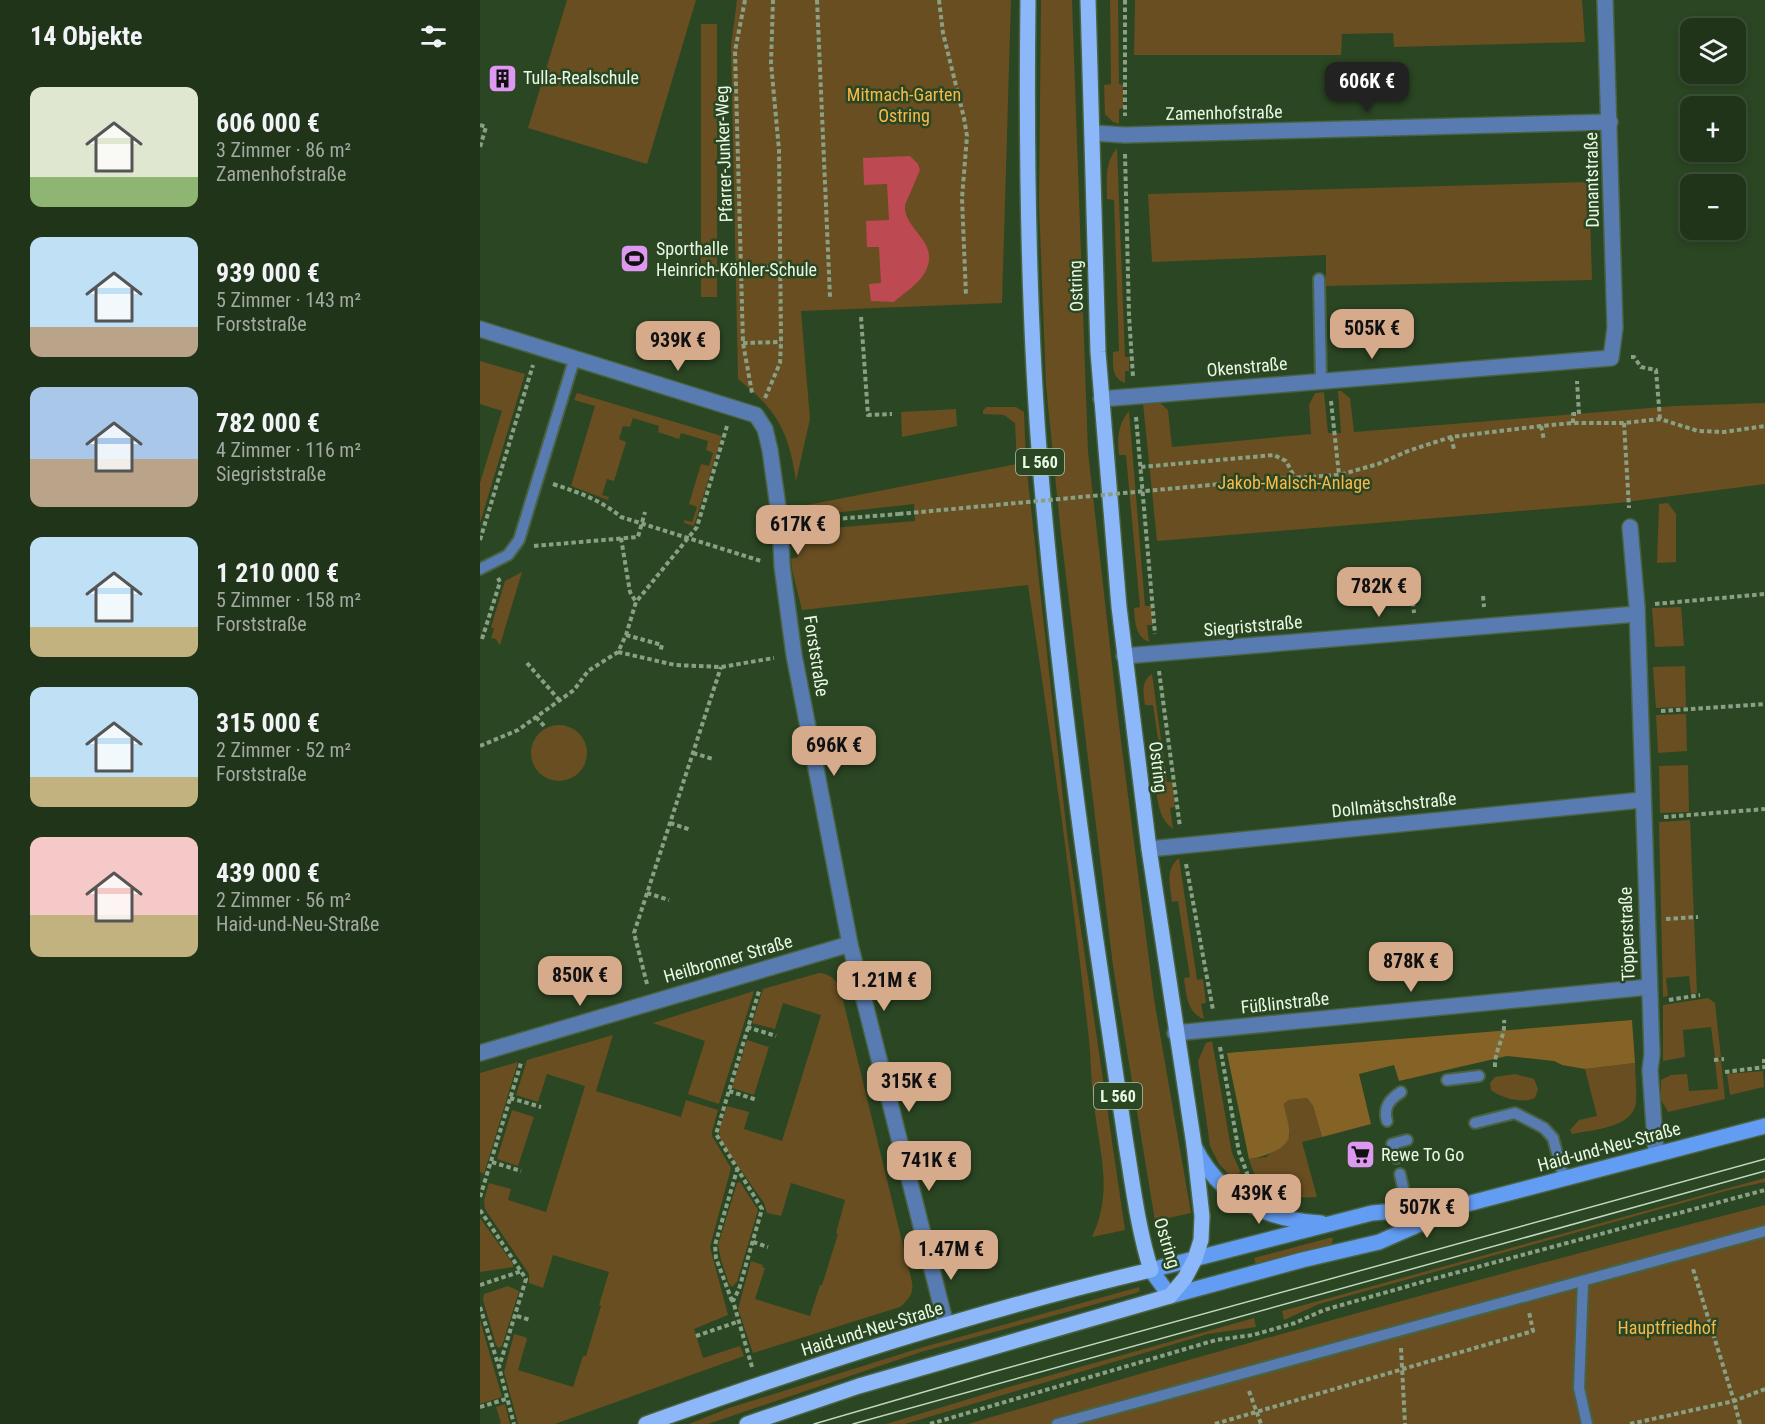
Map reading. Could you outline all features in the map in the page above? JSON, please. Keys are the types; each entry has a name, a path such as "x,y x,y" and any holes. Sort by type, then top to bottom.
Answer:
{"main road":[{"name":"Ostring","path":"1028,0 1026,152 1036,392 1048,553 1068,739 1115,1074 1140,1232 1151,1270 1170,1296 1185,1278 1195,1259 1201,1240 1202,1216 1194,1145 1175,1033 1124,656 1101,399 1088,0"},
{"name":"Haid-und-Neu-Straße","path":"747,1424 870,1382 1170,1296 1378,1242 1463,1205 1765,1126"},
{"path":"1194,1145 1211,1175 1237,1197 1292,1220 1333,1224"},
{"name":"Haid-und-Neu-Straße","path":"646,1424 758,1385 946,1325 1100,1282 1372,1213 1463,1205"}],"street":[{"name":"Dunantstraße","path":"1605,0 1615,328 1611,358"},
{"name":"Zamenhofstraße","path":"1092,133 1125,135 1610,122"},
{"path":"480,329 756,415"},
{"name":"Okenstraße","path":"1101,399 1611,358"},
{"name":"Forststraße","path":"756,415 765,429 770,450 794,655 850,944 946,1325"},
{"name":"Töpperstraße","path":"1630,527 1637,610 1652,1054 1650,1070 1656,1154"},
{"name":"Siegriststraße","path":"1124,656 1637,610"},
{"name":"Dollmätschstraße","path":"1149,849 1642,800"},
{"name":"Heilbronner Straße","path":"480,1053 850,944"},
{"name":"Füßlinstraße","path":"1175,1033 1649,987"}],"lane":[{"path":"1319,279 1325,380"},
{"path":"480,569 508,555 516,547 574,357"},
{"path":"1447,1080 1479,1076"},
{"path":"1386,1121 1385,1114 1388,1104 1401,1092"},
{"path":"1475,1123 1515,1113 1544,1128 1552,1138 1564,1179"},
{"path":"1396,1158 1392,1144 1407,1140"},
{"path":"1400,1174 1408,1210"},
{"path":"1057,1424 1765,1231"},
{"path":"1583,1281 1579,1388 1587,1424"}],"path":[{"name":"Pfarrer-Junker-Weg","path":"745,0 735,51 743,343 756,415"},
{"path":"756,415 770,391 780,363 781,342 779,150 771,63 774,0"},
{"path":"817,0 830,297"},
{"path":"939,0 943,33 967,136 962,198 966,297"},
{"path":"1125,0 1129,315 1157,653 1182,845 1239,1152 1247,1173 1237,1197"},
{"path":"480,125 486,127 480,147"},
{"path":"741,269 780,267"},
{"path":"861,317 868,415 892,414"},
{"path":"743,343 781,342"},
{"path":"480,540 538,347"},
{"path":"1611,358 1634,357 1641,367 1656,370 1660,419"},
{"path":"1573,423 1573,414 1579,414 1576,361"},
{"path":"1325,380 1338,475"},
{"path":"480,746 518,730 574,690 588,671 618,651 626,635 636,602 697,527 733,408"},
{"path":"810,522 1338,475 1378,464 1451,437 1541,426 1573,423 1624,423 1660,419 1706,431 1724,432 1765,426"},
{"path":"1624,423 1630,527"},
{"path":"1541,426 1544,440"},
{"path":"1451,437 1454,449"},
{"path":"1141,467 1274,455 1286,460 1295,478"},
{"path":"537,479 590,496 606,504 621,517 782,566"},
{"path":"516,547 638,537 645,512"},
{"path":"621,538 630,592 636,602"},
{"path":"482,639 482,632 500,582"},
{"path":"1637,610 1765,594"},
{"path":"626,635 662,645 660,652"},
{"path":"618,651 675,664 721,667 794,655"},
{"path":"527,663 560,700"},
{"path":"651,1003 634,933 721,667"},
{"path":"1640,713 1765,704"},
{"path":"536,717 546,728"},
{"path":"693,753 713,759"},
{"path":"1643,818 1765,809"},
{"path":"670,823 691,830"},
{"path":"647,893 669,900"},
{"path":"1646,921 1698,917"},
{"path":"733,1301 739,1289 762,1213 762,1206 716,1134 766,968"},
{"path":"1678,999 1700,995"},
{"path":"747,1027 776,1036"},
{"path":"1495,1070 1494,1056 1505,1029"},
{"path":"480,1197 528,1039"},
{"path":"1714,1060 1724,1059"},
{"path":"1725,1072 1765,1067"},
{"path":"728,1091 757,1100"},
{"path":"510,1098 541,1107"},
{"path":"492,1162 521,1171"},
{"path":"737,1170 715,1245 716,1258 733,1301 737,1322 758,1385"},
{"path":"930,1424 1216,1340 1254,1335 1295,1323 1324,1310 1440,1277 1765,1190"},
{"path":"480,1210 526,1279 517,1316 499,1368"},
{"path":"753,1242 768,1247"},
{"path":"1688,1252 1740,1424"},
{"path":"480,1285 522,1271"},
{"path":"1215,1424 1533,1331 1526,1297"},
{"path":"480,1307 514,1424"},
{"path":"517,1316 530,1320"},
{"path":"696,1336 737,1322"},
{"path":"1400,1332 1405,1424"},
{"path":"1244,1374 1261,1424"},
{"path":"1630,1424 1734,1401 1765,1389"},
{"path":"480,1407 506,1399"}],"green space":[{"path":"567,0 696,0 647,164 528,128"},
{"name":"Mitmach-Garten Ostring","path":"737,0 1011,0 1002,303 801,311 810,419 796,481 785,435 779,423 763,401 738,379 731,46"},
{"path":"1041,0 1072,0 1088,452 1118,717 1154,999 1191,1213 1155,1221 1113,966 1061,535 1046,385 1039,204"},
{"path":"1110,0 1118,0 1119,84 1123,85 1123,108 1119,109 1119,124 1113,122 1105,114 1104,85 1111,84"},
{"path":"1135,0 1582,0 1585,42 1394,47 1393,33 1342,34 1341,55 1134,55"},
{"path":"701,24 717,24 717,297 701,297"},
{"path":"1117,148 1125,357 1129,357 1129,371 1125,371 1125,383 1117,378 1113,366 1113,352 1119,351 1114,200 1107,199 1108,166"},
{"path":"1589,182 1592,280 1326,286 1326,255 1152,262 1148,194"},
{"path":"480,361 525,374 480,523 480,483 502,411 480,404"},
{"name":"Jakob-Malsch-Anlage","path":"1338,391 1350,398 1354,432 1674,406 1765,403 1765,484 1618,503 1157,541 1143,403 1159,402 1168,410 1172,447 1311,434 1309,405 1315,393 1324,392 1328,433 1341,433"},
{"path":"577,393 722,436 694,526 684,523 684,520 692,522 697,507 689,504 701,464 709,466 713,453 706,450 708,441 681,433 679,439 658,432 659,426 633,418 630,427 623,426 619,439 626,442 614,481 607,479 602,495 609,497 608,500 571,486 595,406 574,400"},
{"path":"986,407 1016,407 1024,412 1026,463 1067,834 1125,1230 1092,1237 1099,1220 1102,1203 1103,1171 1068,869 1028,585 802,610 792,570 791,559 798,557 796,531 915,521 914,504 797,517 797,507 1017,464 1015,423 1004,415 983,414"},
{"path":"956,409 957,426 902,437 901,412"},
{"path":"1129,411 1145,606 1151,606 1153,625 1147,625 1149,642 1138,632 1135,623 1134,608 1140,607 1126,455 1119,455 1118,449 1120,426"},
{"path":"1668,503 1676,514 1676,562 1657,563 1659,504"},
{"path":"522,572 500,645 496,639 491,638 494,629 491,627 505,581"},
{"path":"1681,607 1684,646 1655,647 1652,608"},
{"path":"1685,666 1686,707 1656,708 1653,667"},
{"path":"1152,674 1167,782 1172,782 1175,807 1170,808 1173,829 1163,818 1157,797 1155,775 1163,773 1153,705 1145,705 1143,692 1146,680"},
{"path":"1686,714 1687,751 1658,753 1656,715"},
{"path":"559,725 570,727 579,733 585,742 587,753 585,764 579,773 570,779 559,781 548,779 539,773 533,764 531,753 533,742 539,733 548,727"},
{"path":"1688,765 1689,812 1660,813 1659,766"},
{"path":"1690,820 1697,993 1691,994 1689,976 1666,978 1668,996 1663,997 1659,822"},
{"path":"1179,858 1197,980 1203,979 1206,1003 1201,1004 1204,1019 1194,1012 1188,1002 1184,978 1190,977 1178,901 1172,902 1170,873"},
{"path":"819,973 832,978 840,988 911,1278 912,1291 900,1307 753,1353 738,1309 751,1261 765,1268 755,1299 810,1316 838,1234 836,1233 845,1200 791,1183 781,1216 767,1213 764,1203 721,1142 719,1130 727,1106 749,1112 744,1129 782,1141 821,1015 783,1003 775,1029 752,1023 763,989"},
{"path":"754,991 719,1104 688,1094 705,1041 653,1023"},
{"path":"1708,998 1715,1003 1721,1057 1715,1058 1711,1027 1683,1030 1685,1057 1663,1061 1663,1005"},
{"path":"613,1035 596,1091 681,1117 686,1100 718,1110 712,1136 731,1168 710,1247 728,1315 694,1329 703,1358 740,1346 744,1356 555,1424 518,1424 504,1372 514,1334 527,1339 518,1370 573,1387 583,1356 586,1356 609,1272 553,1255 543,1288 529,1283 529,1274 485,1209 484,1200 489,1183 511,1189 508,1200 546,1212 585,1086 547,1074 538,1102 516,1095 527,1060"},
{"path":"747,1040 769,1047 754,1095 732,1088"},
{"path":"1212,1041 1232,1153 1240,1171 1237,1182 1219,1164 1210,1146 1198,1061 1206,1043"},
{"path":"1721,1060 1725,1099 1668,1112 1661,1100 1661,1080 1671,1075 1687,1074 1689,1091 1718,1089 1715,1061"},
{"path":"518,1062 484,1174 480,1172 480,1073"},
{"path":"1635,1063 1636,1102 1628,1117 1610,1126 1572,1134 1570,1130 1579,1120 1597,1116 1585,1069"},
{"path":"1763,1071 1764,1087 1730,1095 1727,1074"},
{"path":"1515,1074 1534,1079 1538,1089 1535,1098 1512,1099 1491,1090 1490,1083 1495,1077"},
{"path":"1307,1098 1313,1106 1322,1137 1302,1142 1317,1197 1294,1197 1274,1192 1266,1187 1253,1171 1249,1159 1266,1157 1290,1136 1284,1104 1289,1100"},
{"path":"512,1110 534,1117 518,1166 497,1159"},
{"path":"1765,1178 1765,1182 1319,1304 1284,1320 1282,1311"},
{"path":"740,1182 758,1210 737,1282 732,1287 721,1260 718,1245 737,1183"},
{"name":"Hauptfriedhof","path":"1765,1205 1765,1424 968,1424 1365,1311"},
{"path":"480,1218 513,1264 513,1267 480,1272"},
{"path":"1333,1238 1332,1244 1256,1264 1254,1258"},
{"path":"508,1286 519,1291 502,1346 499,1348 496,1345 483,1300 484,1294"},
{"path":"1139,1287 1140,1291 1136,1293 921,1352 708,1424 689,1424 729,1408 920,1348"},
{"path":"1254,1318 1256,1327 1208,1334 905,1424 886,1424 1012,1386"},
{"path":"480,1320 502,1397 480,1404"},
{"path":"505,1404 510,1424 499,1424 501,1423 496,1407"}],"shaded area":[{"path":"910,156 918,164 920,170 905,205 906,213 928,250 927,268 917,283 894,302 871,301 869,284 881,283 879,247 867,247 866,221 889,220 887,184 864,185 863,158"},
{"path":"1632,1020 1635,1063 1585,1069 1562,1065 1554,1061 1507,1056 1399,1081 1394,1065 1359,1074 1371,1124 1322,1137 1313,1106 1307,1098 1289,1100 1284,1104 1289,1129 1287,1142 1272,1152 1249,1159 1227,1053"}],"tram line":[{"path":"814,1424 989,1373 1765,1159"},
{"path":"853,1424 1765,1171"}],"place":[{"name":"Tulla-Realschule","path":"502,78"},
{"name":"Sporthalle Heinrich-Köhler-Schule","path":"635,259"},
{"name":"Rewe To Go","path":"1360,1155"}]}
